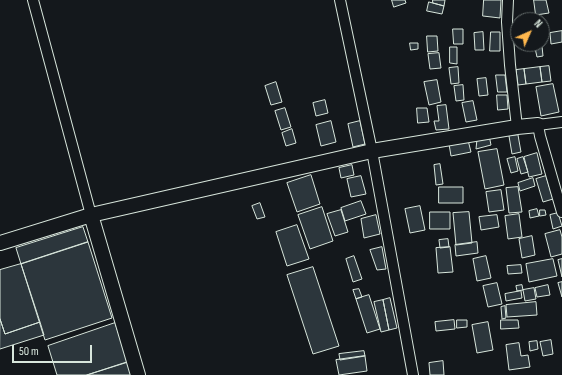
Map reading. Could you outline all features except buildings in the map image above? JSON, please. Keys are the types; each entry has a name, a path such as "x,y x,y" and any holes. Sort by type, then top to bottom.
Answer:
{"street":[{"path":"33,0 91,215 138,375"},
{"path":"340,0 372,151 414,375"},
{"path":"508,0 507,22 510,65 517,127"},
{"path":"0,243 91,215 372,151 404,147 517,127 562,122"},
{"path":"538,125 562,212"},
{"path":"408,345 404,348 408,375"}]}
